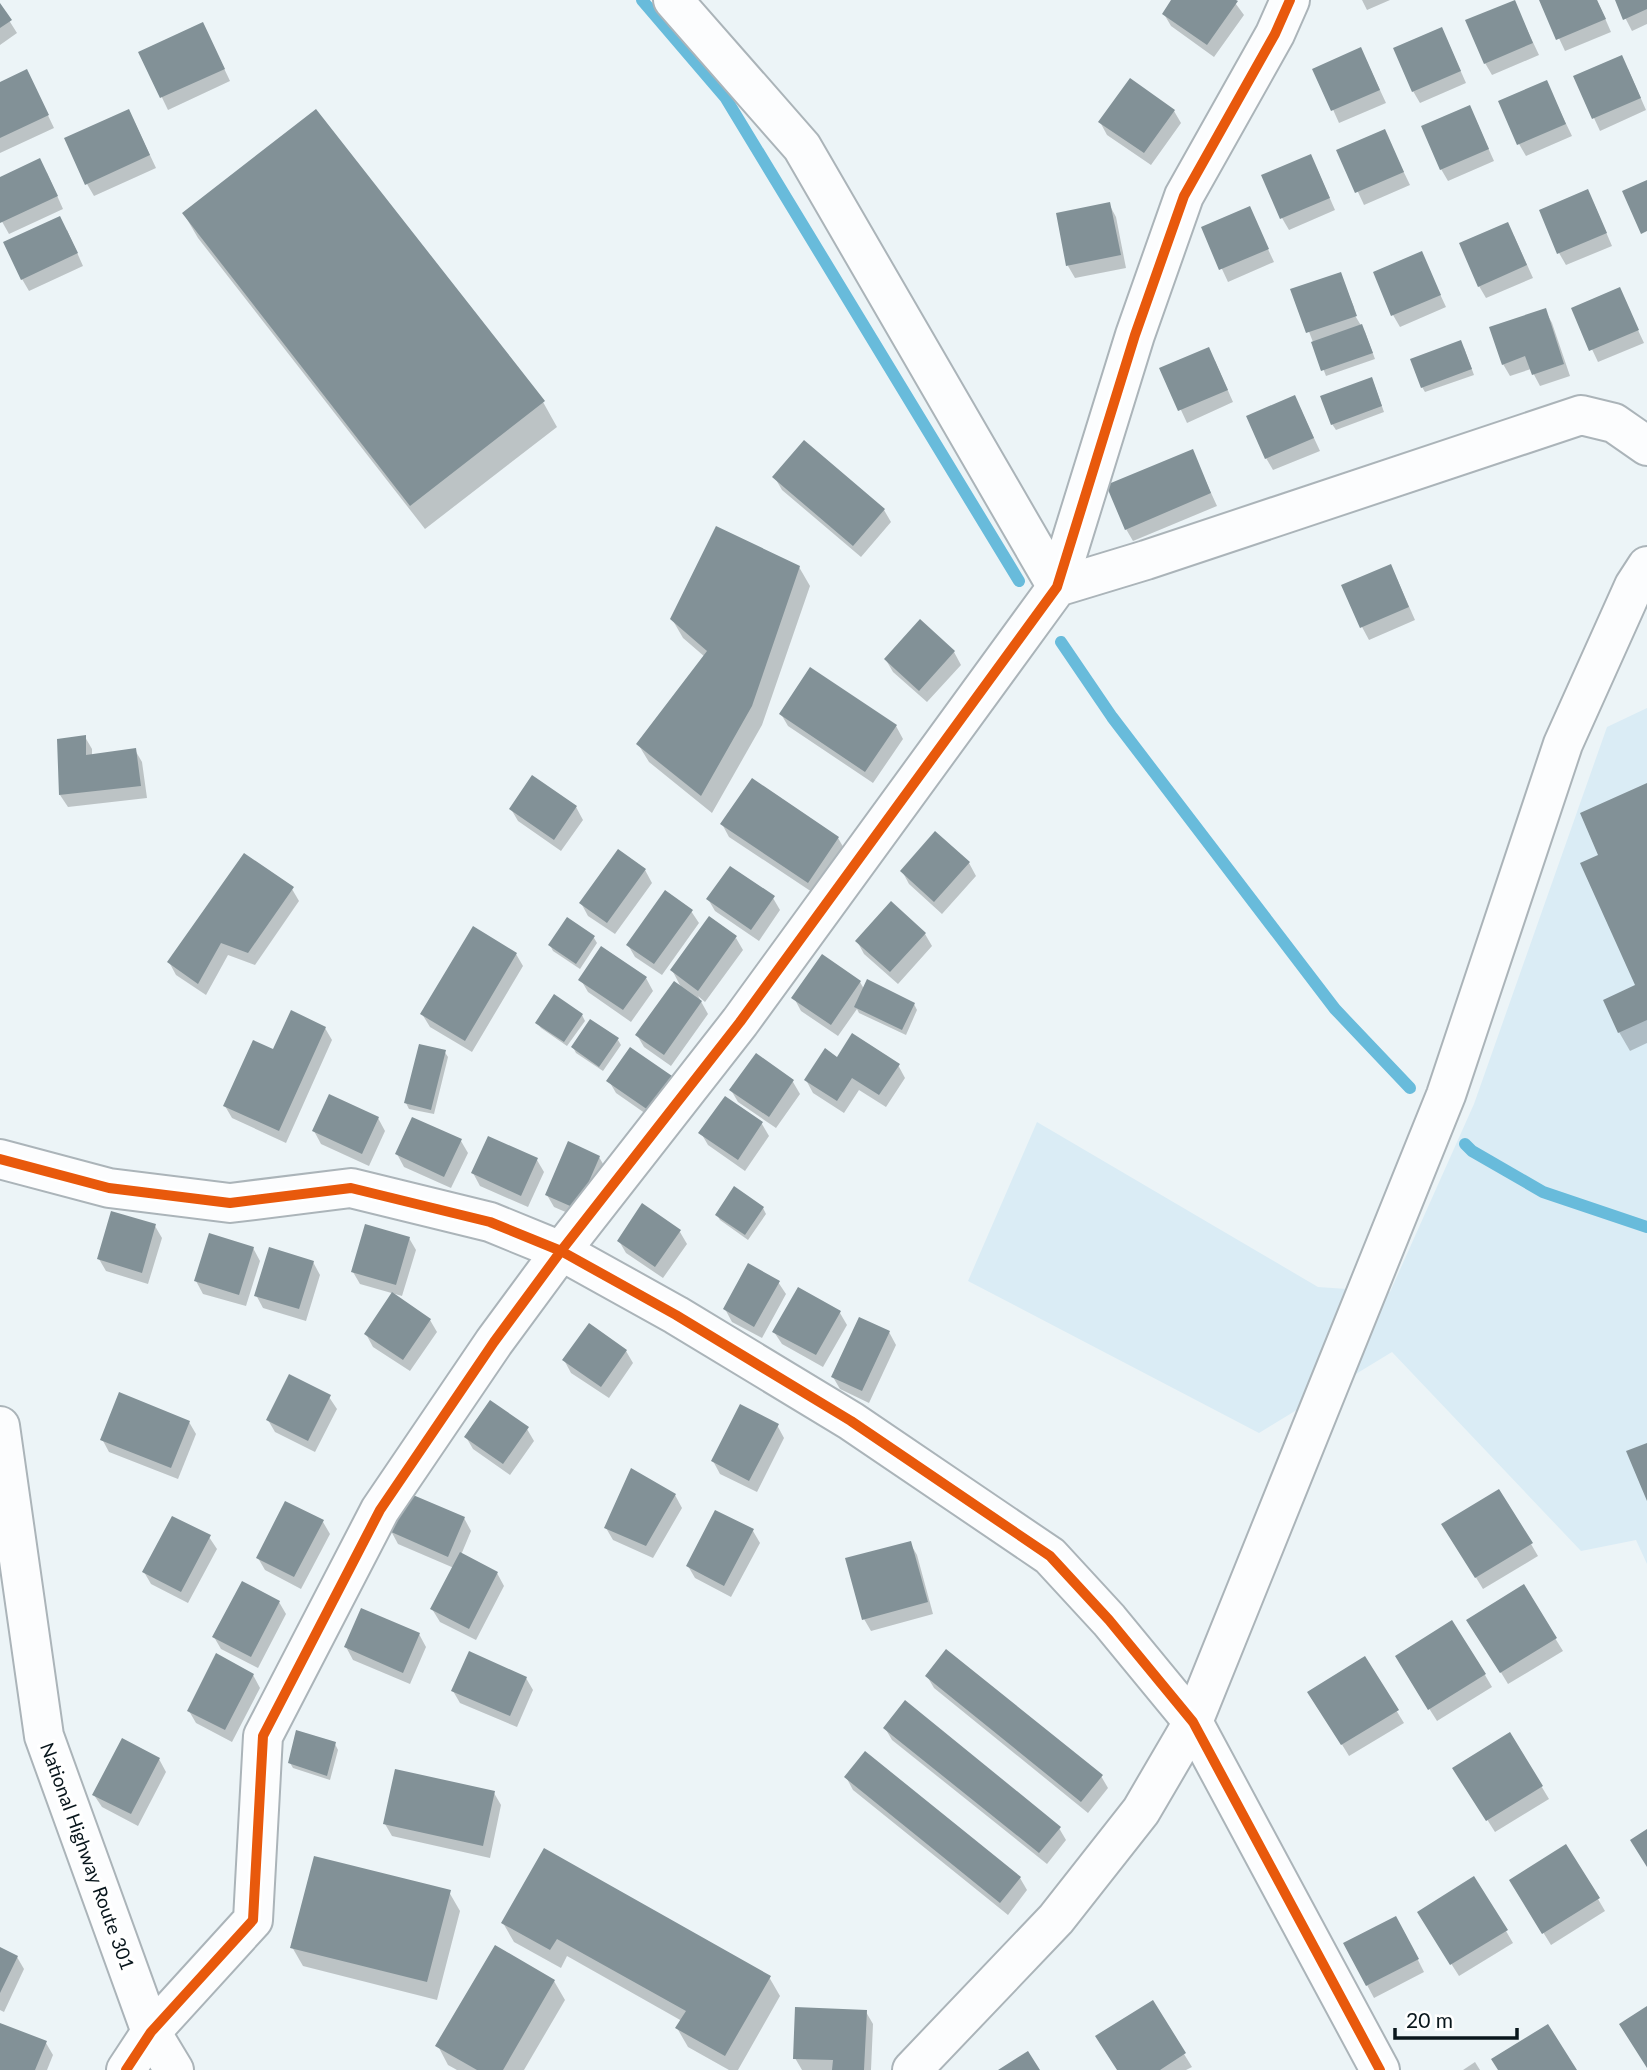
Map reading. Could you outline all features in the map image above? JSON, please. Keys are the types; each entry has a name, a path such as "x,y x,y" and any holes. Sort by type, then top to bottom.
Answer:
{"main road":[{"path":"673,0 802,147 1057,587"},
{"path":"126,2070 151,2032 253,1920 263,1736 380,1510 494,1342 561,1251 740,1022 1057,587 1135,335 1184,195 1275,34 1290,0"},
{"path":"1057,587 1146,560 1581,415 1615,423 1647,446"},
{"path":"912,2070 1056,1919 1141,1811 1194,1722 1446,1095 1563,744 1634,586 1647,566"},
{"path":"0,1159 109,1188 230,1203 351,1188 490,1222 561,1251 676,1315 851,1421 1050,1556 1109,1620 1194,1722 1380,2070"},
{"name":"National Highway Route 301","path":"0,1426 44,1736 151,2032 174,2070"}],"shaded area":[{"path":"1647,708 1647,1564 1636,1540 1581,1551 1392,1352 1259,1433 968,1281 1037,1122 1318,1287 1390,1292 1474,1104 1607,727"}],"building":[{"path":"1171,0 1238,1 1207,45 1162,14"},
{"path":"1515,0 1533,43 1484,64 1465,20"},
{"path":"1539,0 1597,0 1606,19 1556,40"},
{"path":"1615,0 1647,0 1647,9 1623,20"},
{"path":"0,3 12,20 0,28"},
{"path":"203,22 225,69 160,98 138,52"},
{"path":"1442,27 1461,71 1412,92 1393,48"},
{"path":"1361,47 1380,90 1331,111 1312,69"},
{"path":"1622,55 1641,98 1592,119 1573,76"},
{"path":"27,69 49,115 0,138 0,82"},
{"path":"1130,78 1175,110 1144,153 1098,122"},
{"path":"1547,80 1566,124 1517,145 1498,101"},
{"path":"1470,105 1489,149 1440,170 1421,126"},
{"path":"129,109 150,155 85,185 64,138"},
{"path":"316,109 545,401 410,506 182,213"},
{"path":"1385,129 1404,172 1355,193 1336,150"},
{"path":"1311,154 1330,198 1280,219 1261,175"},
{"path":"40,158 58,196 0,223 0,177"},
{"path":"1647,180 1647,231 1641,234 1622,191"},
{"path":"1588,189 1607,233 1557,254 1539,210"},
{"path":"1110,202 1121,255 1066,266 1056,213"},
{"path":"1250,206 1269,249 1219,270 1201,227"},
{"path":"60,216 78,253 21,280 3,242"},
{"path":"1508,222 1527,265 1478,287 1459,243"},
{"path":"1422,251 1441,295 1391,316 1373,272"},
{"path":"1341,272 1357,316 1306,333 1290,289"},
{"path":"1620,287 1639,330 1589,351 1571,308"},
{"path":"1546,308 1564,364 1532,375 1525,356 1502,365 1489,327"},
{"path":"1362,324 1373,353 1321,371 1311,342"},
{"path":"1461,340 1472,369 1421,388 1410,359"},
{"path":"1209,347 1228,390 1178,411 1159,368"},
{"path":"1372,377 1382,406 1331,425 1320,396"},
{"path":"1295,395 1314,438 1265,459 1246,416"},
{"path":"804,440 885,509 853,546 772,477"},
{"path":"1193,449 1211,493 1125,530 1106,485"},
{"path":"716,526 800,566 752,706 701,796 636,744 707,651 670,619"},
{"path":"1391,564 1409,607 1360,628 1341,585"},
{"path":"920,619 955,651 919,691 884,659"},
{"path":"810,667 897,725 865,772 779,714"},
{"path":"86,735 86,755 136,748 141,786 59,795 57,739"},
{"path":"532,775 577,806 554,840 509,809"},
{"path":"752,778 839,837 808,883 720,824"},
{"path":"1647,783 1647,1020 1618,1033 1603,1000 1635,985 1580,863 1598,855 1580,813"},
{"path":"935,831 970,862 934,902 900,871"},
{"path":"618,849 646,869 607,923 579,903"},
{"path":"244,853 294,887 248,953 221,943 198,984 167,962"},
{"path":"730,866 775,896 751,930 706,899"},
{"path":"665,890 693,910 654,964 626,945"},
{"path":"891,901 926,933 890,972 855,941"},
{"path":"709,916 737,936 698,991 670,970"},
{"path":"567,917 595,936 576,964 548,945"},
{"path":"473,926 517,953 465,1041 420,1014"},
{"path":"601,946 647,977 623,1010 578,980"},
{"path":"822,954 861,981 831,1025 791,998"},
{"path":"867,979 915,1003 902,1030 854,1007"},
{"path":"674,981 702,1001 664,1055 635,1035"},
{"path":"554,994 583,1014 564,1042 535,1023"},
{"path":"291,1010 326,1027 279,1131 223,1106 253,1040 273,1049"},
{"path":"590,1019 619,1038 599,1067 571,1047"},
{"path":"852,1033 900,1064 879,1095 852,1078 837,1101 804,1080 825,1048 837,1057"},
{"path":"419,1044 446,1050 431,1110 404,1103"},
{"path":"630,1047 675,1078 651,1112 606,1081"},
{"path":"756,1053 794,1080 769,1117 729,1090"},
{"path":"329,1094 379,1117 362,1154 312,1131"},
{"path":"725,1096 763,1122 738,1160 698,1133"},
{"path":"412,1117 462,1139 444,1177 395,1154"},
{"path":"488,1136 538,1158 521,1196 471,1173"},
{"path":"568,1141 600,1156 577,1209 545,1195"},
{"path":"734,1186 764,1207 745,1235 715,1215"},
{"path":"642,1203 681,1230 655,1267 617,1241"},
{"path":"111,1211 156,1224 142,1273 97,1259"},
{"path":"365,1224 410,1237 396,1285 351,1272"},
{"path":"209,1233 254,1247 239,1295 194,1281"},
{"path":"269,1247 314,1261 299,1309 254,1296"},
{"path":"748,1263 780,1281 754,1327 723,1309"},
{"path":"798,1287 841,1311 816,1355 772,1332"},
{"path":"392,1292 431,1319 403,1360 364,1334"},
{"path":"859,1317 890,1331 862,1391 831,1377"},
{"path":"589,1323 627,1350 601,1387 562,1360"},
{"path":"289,1374 331,1395 308,1441 266,1420"},
{"path":"119,1392 190,1421 171,1468 100,1440"},
{"path":"490,1400 529,1427 503,1464 464,1437"},
{"path":"740,1404 779,1424 749,1481 711,1461"},
{"path":"1647,1443 1647,1501 1626,1451"},
{"path":"631,1468 676,1494 646,1546 604,1528"},
{"path":"1499,1489 1533,1543 1475,1578 1441,1524"},
{"path":"406,1492 465,1517 448,1557 389,1531"},
{"path":"285,1501 324,1520 294,1577 256,1558"},
{"path":"715,1510 754,1529 724,1586 686,1566"},
{"path":"172,1516 211,1535 181,1592 142,1572"},
{"path":"911,1541 928,1602 862,1620 845,1558"},
{"path":"460,1552 498,1572 469,1629 430,1609"},
{"path":"242,1581 280,1601 251,1657 212,1637"},
{"path":"1524,1584 1557,1638 1500,1673 1466,1620"},
{"path":"361,1608 420,1633 403,1673 344,1647"},
{"path":"1452,1620 1486,1674 1428,1710 1395,1656"},
{"path":"946,1649 1103,1775 1081,1802 925,1676"},
{"path":"469,1651 527,1677 510,1716 451,1691"},
{"path":"216,1653 254,1674 225,1730 187,1711"},
{"path":"1365,1656 1399,1710 1341,1745 1307,1692"},
{"path":"905,1700 1061,1827 1039,1853 883,1728"},
{"path":"296,1730 336,1742 327,1776 288,1763"},
{"path":"1510,1732 1543,1786 1486,1821 1452,1768"},
{"path":"122,1738 160,1758 131,1814 92,1795"},
{"path":"865,1751 1021,1877 1000,1903 844,1777"},
{"path":"395,1769 495,1791 483,1846 383,1824"},
{"path":"1647,1829 1647,1867 1630,1840"},
{"path":"1566,1844 1600,1898 1542,1934 1509,1880"},
{"path":"544,1848 771,1976 725,2056 675,2028 686,2011 557,1939 550,1950 501,1923"},
{"path":"314,1856 451,1890 427,1982 290,1948"},
{"path":"1474,1876 1508,1930 1450,1965 1417,1912"},
{"path":"1396,1916 1419,1959 1366,1986 1343,1943"},
{"path":"495,1945 555,1980 503,2070 477,2070 435,2046"},
{"path":"0,1947 18,1956 0,1993"},
{"path":"1153,2000 1186,2053 1160,2070 1117,2070 1095,2036"},
{"path":"1647,2006 1647,2068 1619,2024"},
{"path":"795,2007 867,2010 864,2070 832,2070 833,2060 793,2059"},
{"path":"0,2023 47,2041 35,2070 0,2070"},
{"path":"1548,2024 1577,2070 1498,2070 1491,2059"},
{"path":"1028,2051 1040,2070 998,2070"}],"waterway":[{"path":"642,0 725,97 1019,581"},
{"path":"1061,642 1112,717 1335,1009 1410,1088"},
{"path":"1465,1144 1472,1151 1543,1192 1647,1227"}],"cycle path":[{"path":"126,2070 151,2032 253,1920 263,1736 380,1510 494,1342 561,1251 740,1022 1057,587 1135,335 1184,196 1275,34 1290,0"},
{"path":"0,1159 109,1188 230,1203 351,1188 490,1222 561,1251 676,1315 851,1421 1050,1556 1109,1620 1193,1722 1380,2070"}]}
